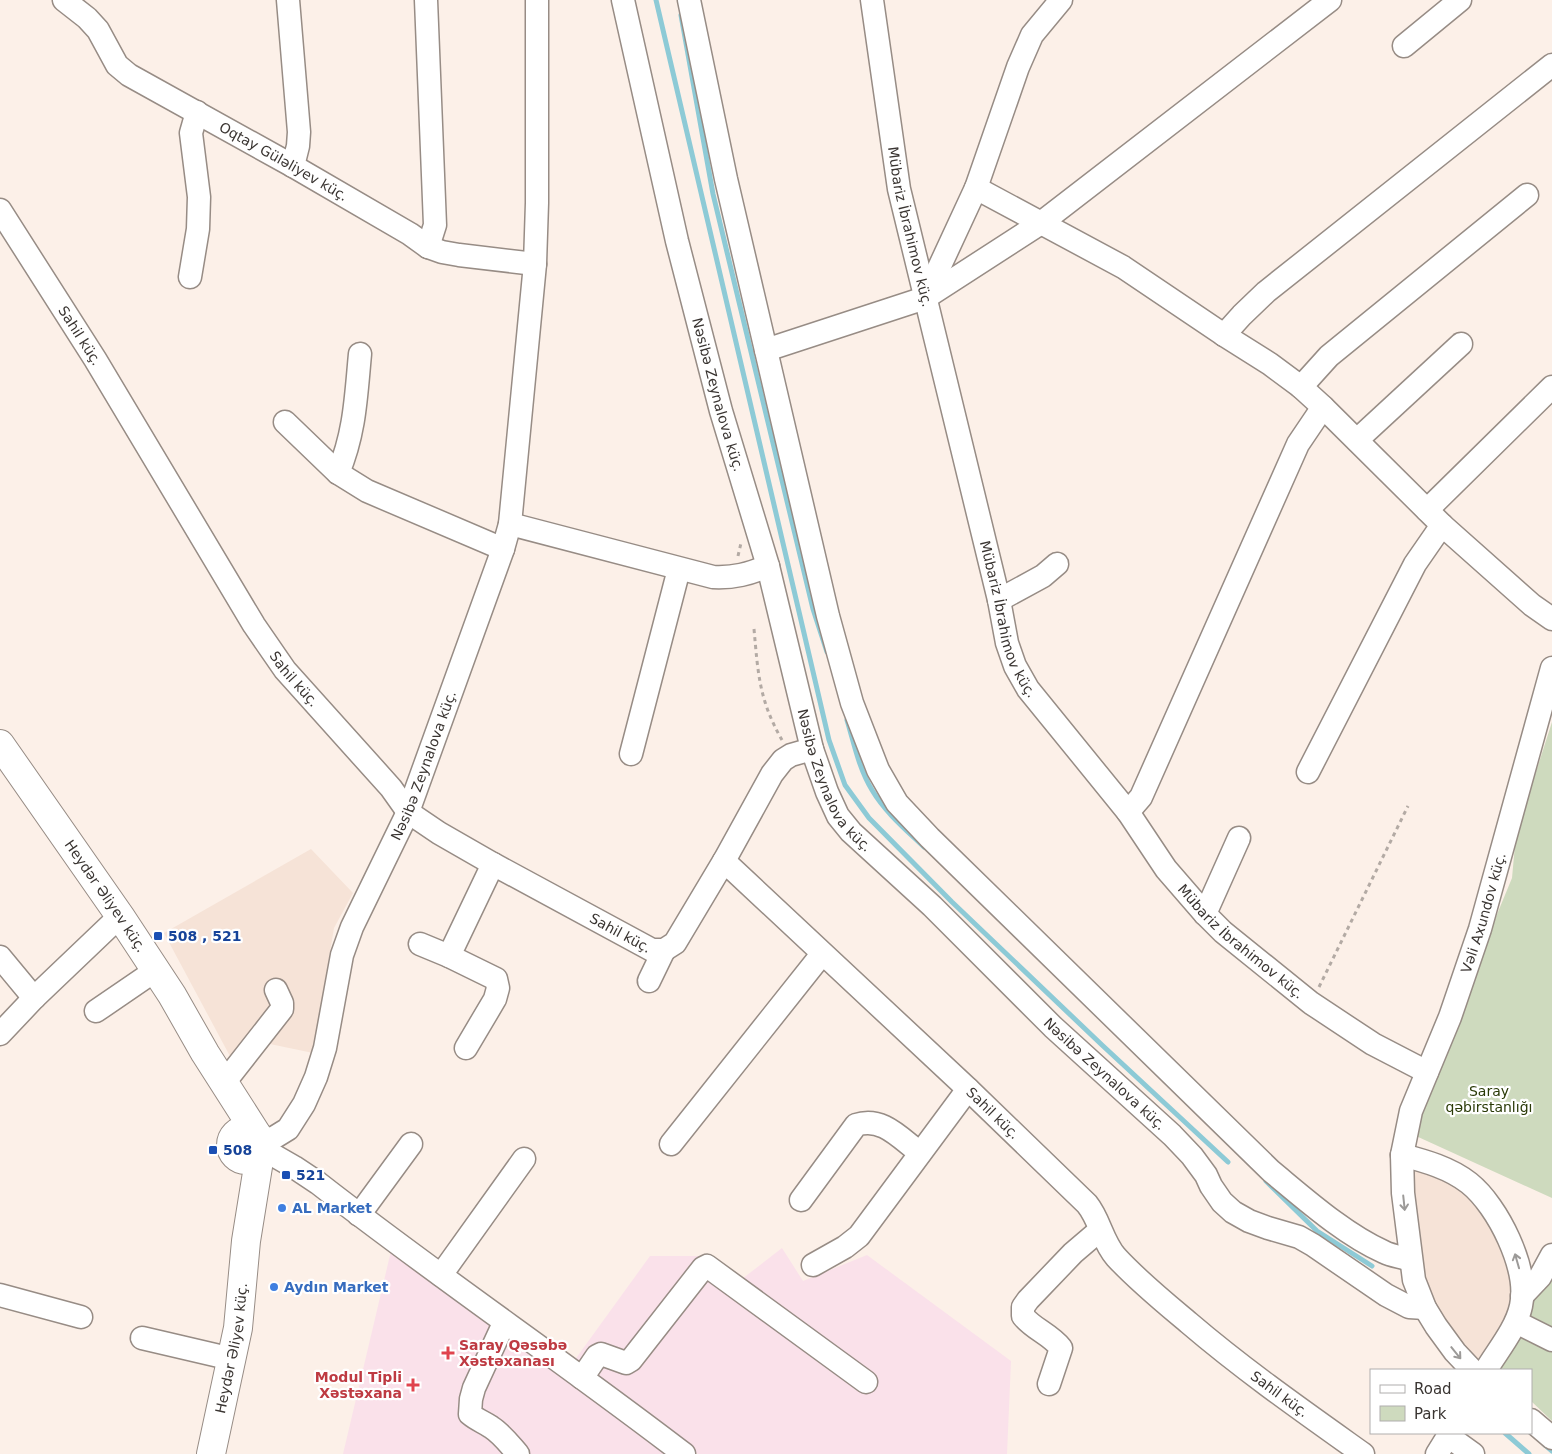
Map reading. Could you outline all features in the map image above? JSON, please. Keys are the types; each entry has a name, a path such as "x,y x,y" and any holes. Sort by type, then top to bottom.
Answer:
{"main road":[{"name":"Heydər Əliyev küç.","path":"0,744 156,970 205,1053"},
{"path":"205,1053 260,1142 246,1241"},
{"path":"205,1053 218,1094 231,1149 241,1201 246,1241"},
{"path":"231,1149 236,1157 248,1161 254,1159 260,1142"},
{"name":"Heydər Əliyev küç.","path":"211,1454 232,1359 242,1290 246,1241"}],"street":[{"name":"Oqtay Güləliyev küç.","path":"64,0 87,18 98,30 117,65 129,75 293,166 410,234 428,247 442,252 473,258 535,264"},
{"path":"288,0 299,132 293,166"},
{"path":"426,0 435,225 428,247"},
{"name":"Nəsibə Zeynalova küç.","path":"260,1142 275,1138 288,1129 304,1104 313,1084 325,1048 342,955 352,927 408,812 503,549 510,524 535,264 537,203 537,0"},
{"name":"Nəsibə Zeynalova küç.","path":"623,0 675,232 705,351 721,411 768,566 812,749 827,792 838,816 852,832 932,906 1053,1027 1172,1135 1192,1156 1222,1202 1233,1212 1248,1221 1299,1237 1313,1244 1386,1295 1409,1307 1425,1308"},
{"path":"689,0 726,179 828,616 852,703 878,770 897,803 930,838 1271,1171 1328,1217 1365,1242 1385,1252 1410,1260"},
{"name":"Mübariz İbrahimov küç.","path":"872,0 899,189 999,600 1007,643 1015,666 1028,689 1128,812 1166,869 1205,914 1224,932 1311,1003 1373,1044 1427,1072"},
{"path":"926,298 976,188 1018,67 1032,35 1061,0"},
{"path":"766,350 926,298 1041,223 1330,0"},
{"path":"1404,46 1460,0"},
{"path":"1224,335 1266,292 1552,65"},
{"path":"190,276 198,229 199,197 190,133 197,112"},
{"path":"976,188 1123,267 1270,364 1322,407 1434,517 1532,605 1552,619"},
{"path":"1300,387 1329,356 1527,195"},
{"name":"Sahil küç.","path":"0,210 100,367 254,625 285,670 391,788 408,812 439,833 493,864 652,950 664,950 675,943 724,861 968,1089 1087,1204 1097,1218 1106,1243 1115,1256 1162,1301 1220,1349 1362,1454"},
{"path":"1357,440 1461,344"},
{"path":"338,473 352,434 360,354"},
{"path":"1308,772 1415,564 1434,517 1552,387"},
{"path":"1128,812 1142,796 1298,444 1322,407"},
{"path":"285,422 338,473 367,491 503,549"},
{"path":"510,524 713,577 730,578 745,575 768,566"},
{"path":"999,600 1043,576 1057,564"},
{"path":"631,754 679,569"},
{"name":"Vəli Axundov küç.","path":"1471,1369 1444,1338 1425,1308 1414,1280 1410,1260 1402,1178 1402,1155 1411,1111 1450,1017 1480,929 1552,668"},
{"path":"724,861 772,774 783,760 791,755 812,749"},
{"path":"1205,914 1239,838"},
{"path":"449,956 493,864"},
{"path":"0,1034 34,998 120,916"},
{"path":"420,944 496,979 498,988 495,1000 466,1048"},
{"path":"649,981 664,950"},
{"path":"670,1144 822,954"},
{"path":"0,957 34,998"},
{"path":"96,1011 156,970"},
{"path":"224,1083 282,1009 282,1004 276,990"},
{"path":"813,1265 845,1247 859,1236 968,1089"},
{"path":"801,1200 856,1125 866,1122 885,1126 920,1153"},
{"path":"260,1142 684,1454"},
{"path":"359,1215 411,1144"},
{"path":"1402,1155 1425,1161 1459,1176 1479,1192 1507,1234 1520,1272 1521,1306 1516,1322 1487,1369"},
{"path":"441,1275 524,1159"},
{"path":"1049,1384 1061,1348 1055,1341 1026,1320 1023,1316 1023,1307 1074,1253 1100,1230"},
{"path":"1522,1296 1540,1277 1552,1255"},
{"path":"582,1378 597,1356 601,1354 626,1363 631,1360 702,1268 707,1266 866,1382"},
{"path":"0,1295 81,1317"},
{"path":"1516,1322 1552,1340"},
{"path":"504,1323 474,1388 470,1414 476,1420 492,1427 518,1454"},
{"path":"142,1338 232,1359"},
{"path":"1532,1421 1552,1438"},
{"path":"1445,1441 1473,1454"}],"path":[{"path":"754,628 758,676 764,701 775,727 791,755"},
{"path":"1311,1003 1408,806"}],"shaded area":[{"path":"311,849 353,893 334,928 313,1053 270,1044 239,1073 164,933"},
{"path":"1410,1166 1442,1177 1467,1192 1484,1214 1507,1262 1514,1293 1512,1308 1481,1369 1447,1331 1421,1274"},
{"path":"782,1248 803,1281 867,1255 1011,1361 1007,1454 698,1454 574,1361 650,1256 711,1256 742,1279"},
{"name":"Saray Qəsəbə Xəstəxanası","path":"391,1251 667,1454 343,1454"}],"green space":[{"name":"Saray qəbirstanlığı","path":"1552,722 1552,1198 1416,1136 1415,1113 1512,878 1516,834"},
{"path":"1552,1265 1552,1421 1532,1402 1532,1369 1496,1369"}],"waterway":[{"path":"656,0 829,740 845,785 869,818 952,902 1228,1162"},
{"path":"681,15 713,194 813,609 827,652"},
{"path":"847,720 867,782 889,813 924,847"},
{"path":"1266,1181 1317,1231 1372,1266"},
{"path":"1506,1434 1529,1454"},
{"path":"1544,1444 1552,1451"}],"place":[{"name":"508 , 521","path":"158,936"},
{"name":"508","path":"213,1150"},
{"name":"521","path":"286,1175"},
{"name":"AL Market","path":"282,1208"},
{"name":"Aydın Market","path":"274,1287"},
{"name":"Saray Qəsəbə Xəstəxanası","path":"448,1353"},
{"name":"Modul Tipli Xəstəxana","path":"413,1385"}]}
